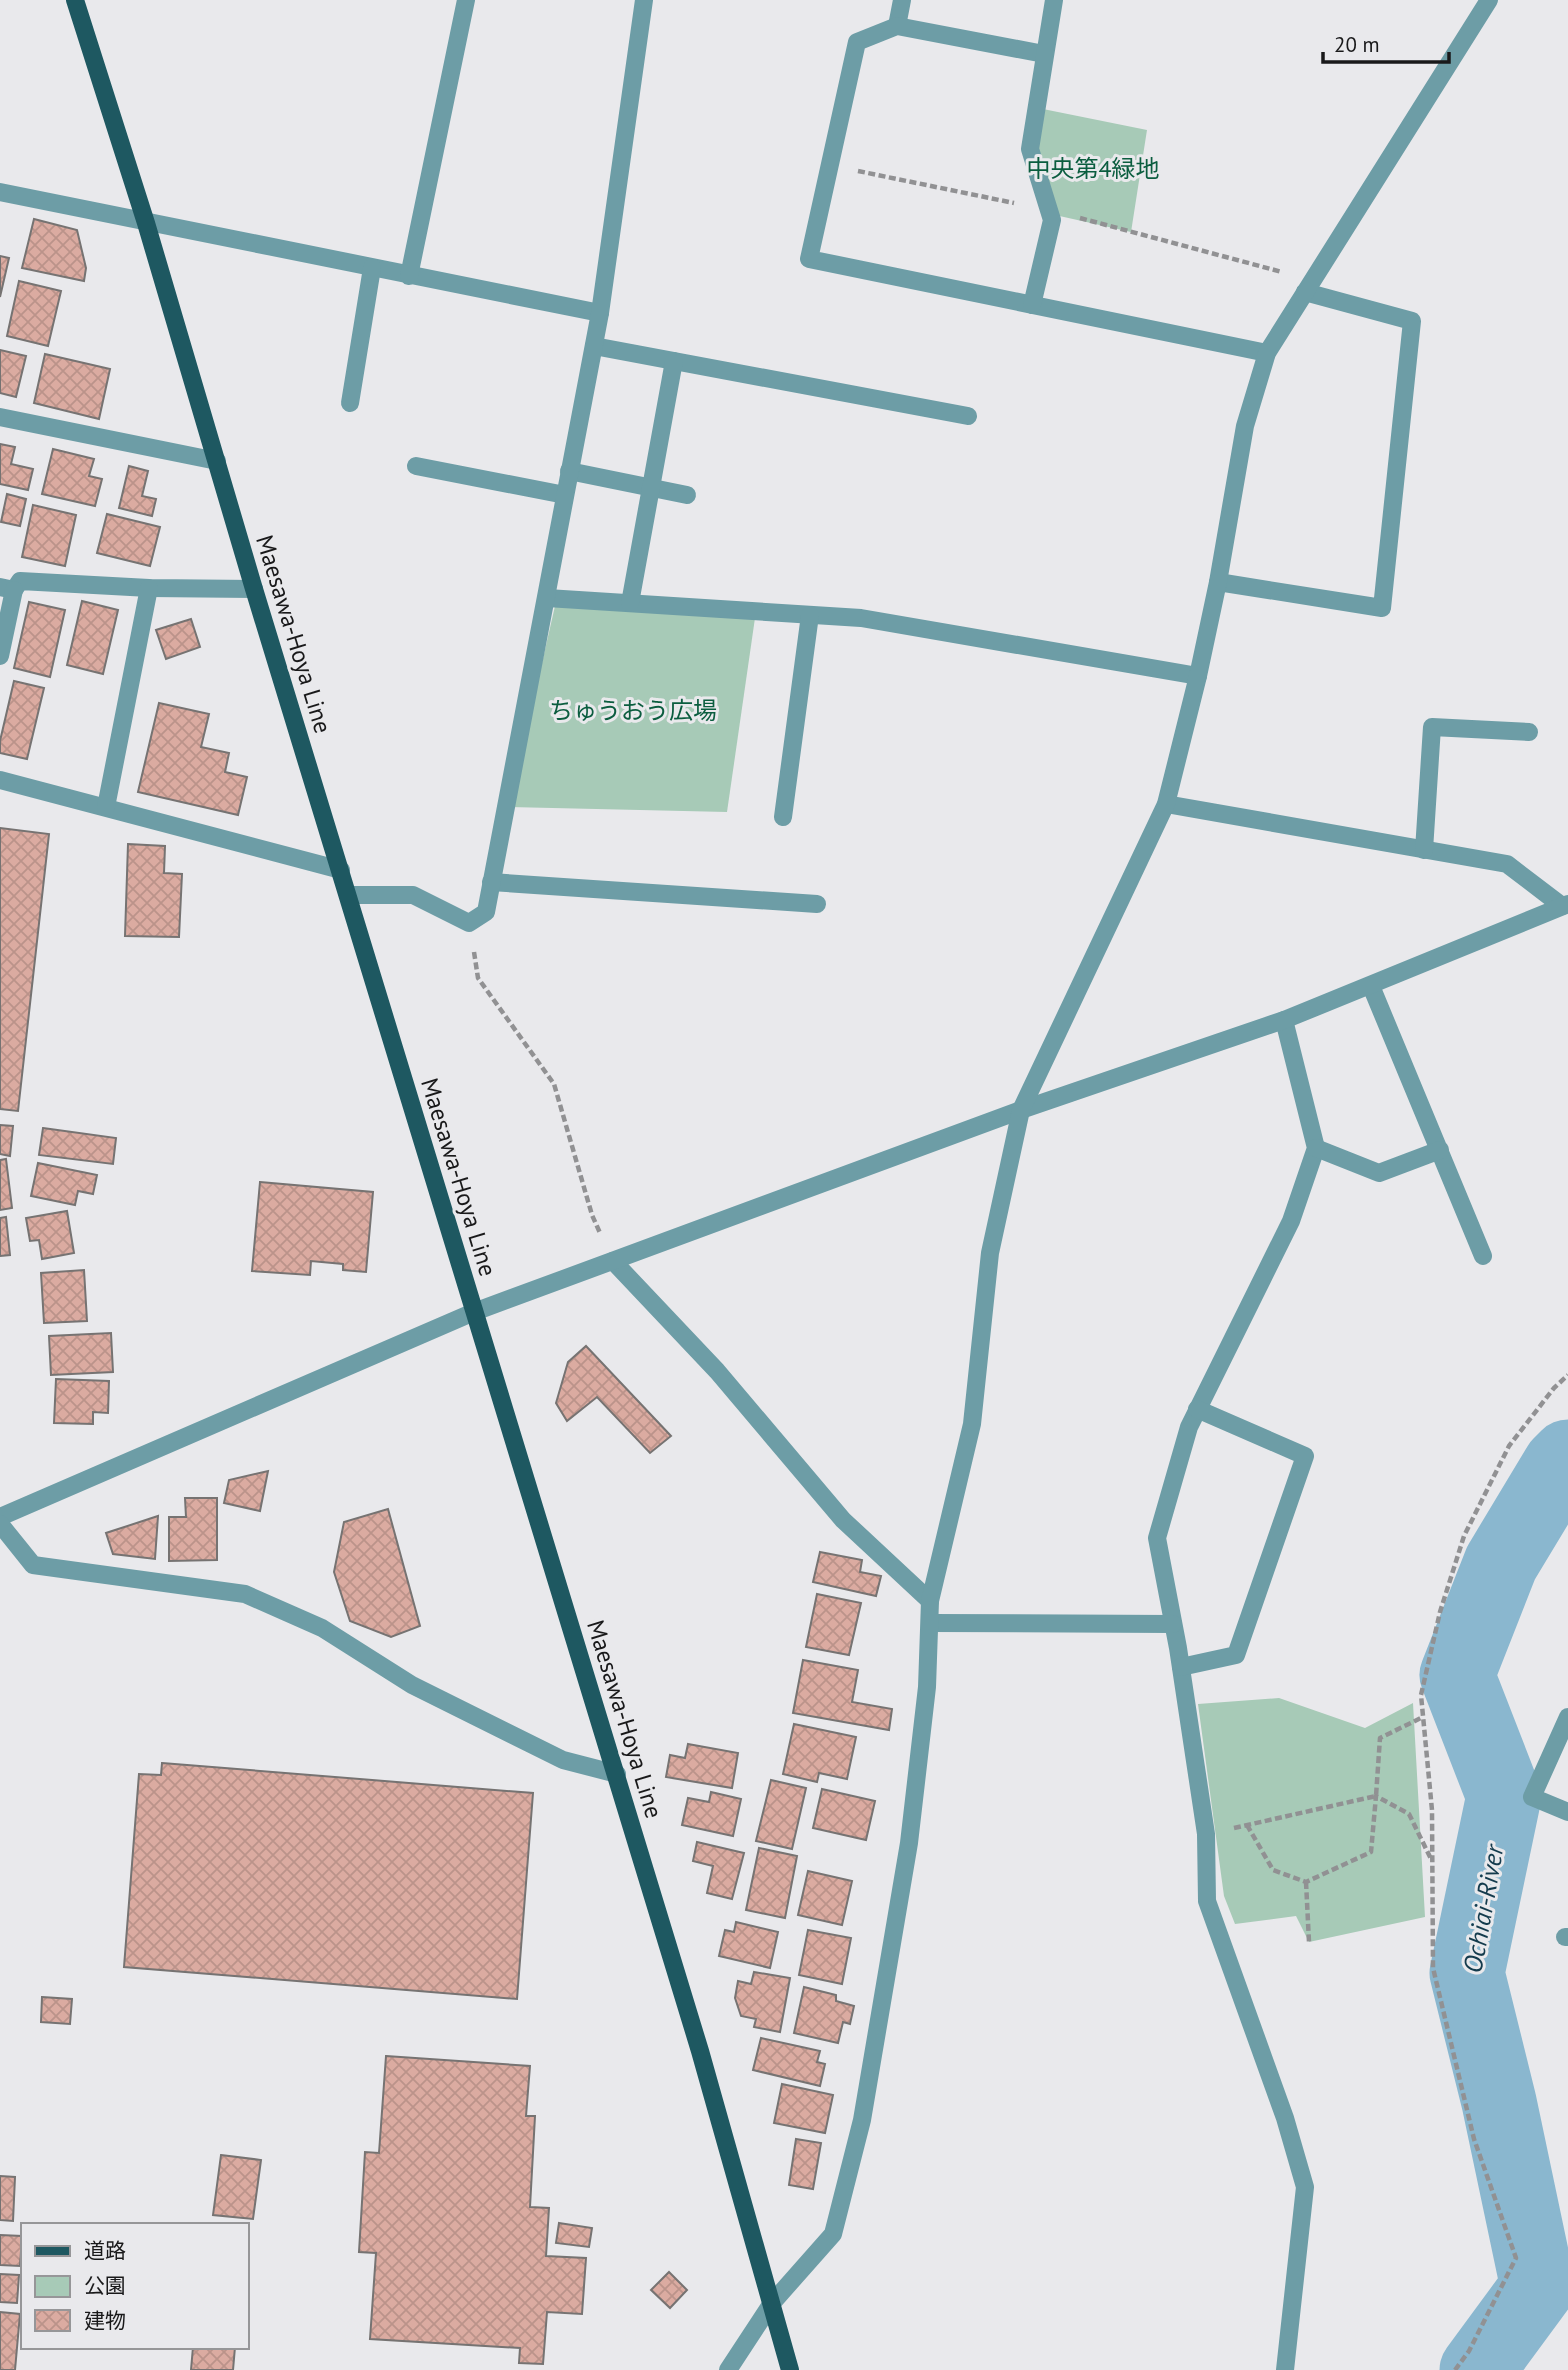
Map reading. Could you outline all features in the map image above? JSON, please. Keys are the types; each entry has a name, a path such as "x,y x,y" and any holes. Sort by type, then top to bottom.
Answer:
{"main road":[{"name":"Maesawa-Hoya Line","path":"75,0 146,223 254,589 617,1774 700,2051 790,2370"}],"street":[{"path":"410,276 466,0"},
{"path":"348,895 413,895 469,923 486,912 600,313 644,0"},
{"path":"897,26 902,0"},
{"path":"1032,305 1052,220 1030,149 1054,0"},
{"path":"728,2370 772,2303 833,2234 862,2120 909,1843 927,1687 930,1601 972,1424 990,1253 1021,1110 1166,804 1218,582 1245,426 1267,353 1489,0"},
{"path":"1044,54 897,26 858,42 809,259 1267,353"},
{"path":"0,192 600,313"},
{"path":"350,403 373,268"},
{"path":"1218,582 1382,608 1412,321 1306,292"},
{"path":"594,346 968,416"},
{"path":"630,603 674,361"},
{"path":"0,417 217,461"},
{"path":"416,466 565,495"},
{"path":"569,471 687,495"},
{"path":"0,656 7,588 20,581 149,588 254,589"},
{"path":"106,807 149,588"},
{"path":"547,598 861,618 1198,676"},
{"path":"783,817 810,615"},
{"path":"1424,850 1432,727 1529,732"},
{"path":"0,780 341,870"},
{"path":"1166,804 1507,864 1565,905"},
{"path":"491,883 817,904"},
{"path":"0,1517 474,1312 1021,1110 1284,1020 1565,905"},
{"path":"1371,986 1483,1256"},
{"path":"1284,1020 1315,1148 1291,1222 1189,1427 1157,1538 1181,1667 1206,1834 1207,1901 1285,2119 1305,2187 1285,2370"},
{"path":"1315,1148 1379,1173 1440,1150"},
{"path":"613,1261 717,1371 843,1520 930,1601"},
{"path":"1181,1667 1236,1655 1305,1456 1197,1409"},
{"path":"0,1524 33,1565 246,1594 322,1628 412,1685 563,1760 617,1774"},
{"path":"930,1623 1173,1624"},
{"path":"1568,1717 1532,1797 1568,1812"}],"path":[{"path":"469,923 478,978 554,1084 592,1215 613,1261"},
{"path":"1455,2370 1469,2351 1516,2258 1474,2139 1433,1968 1432,1810 1420,1695 1440,1612 1464,1536 1509,1446 1554,1388 1568,1375"},
{"path":"1247,1825 1273,1870 1307,1882 1371,1852 1380,1738 1423,1717"},
{"path":"1206,1834 1376,1796 1409,1814 1432,1860"},
{"path":"1307,1882 1309,1942"}],"green space":[{"name":"中央第4緑地","path":"1043,109 1147,130 1131,232 1055,215 1037,150"},
{"name":"ちゅうおう広場","path":"555,606 755,618 727,812 509,807"},
{"path":"1279,1698 1365,1728 1413,1703 1425,1917 1309,1942 1296,1916 1235,1924 1224,1896 1198,1704"}],"building":[{"path":"34,219 77,230 86,268 84,281 22,268"},
{"path":"0,256 9,258 0,297"},
{"path":"19,281 61,291 48,346 7,336"},
{"path":"0,350 26,356 16,397 0,393"},
{"path":"45,354 110,369 99,419 34,403"},
{"path":"0,444 15,447 11,464 33,469 28,490 0,484"},
{"path":"53,449 94,459 89,476 102,479 95,506 42,494"},
{"path":"129,466 148,471 142,496 156,499 152,516 119,508"},
{"path":"7,494 26,499 20,526 1,522"},
{"path":"33,505 76,515 65,566 22,557"},
{"path":"107,514 160,527 150,566 97,553"},
{"path":"82,601 118,610 103,674 67,665"},
{"path":"29,602 65,610 50,677 14,668"},
{"path":"191,619 200,647 166,659 156,630"},
{"path":"14,681 44,688 27,759 0,753 0,741"},
{"path":"159,703 209,714 201,747 229,753 225,772 247,777 238,815 138,792"},
{"path":"0,828 49,834 18,1111 0,1109"},
{"path":"128,844 165,846 164,873 182,874 179,937 125,936"},
{"path":"0,1125 13,1126 10,1156 0,1154"},
{"path":"43,1128 116,1138 113,1164 39,1155"},
{"path":"6,1159 12,1208 0,1210 0,1160"},
{"path":"38,1163 97,1175 93,1194 78,1191 75,1205 31,1196"},
{"path":"260,1182 373,1192 366,1272 343,1270 343,1264 311,1261 310,1275 252,1271"},
{"path":"67,1211 74,1253 42,1259 39,1240 30,1241 26,1218"},
{"path":"6,1217 10,1255 0,1256 0,1218"},
{"path":"84,1270 87,1321 44,1323 41,1273"},
{"path":"111,1333 113,1372 51,1375 49,1336"},
{"path":"586,1346 671,1436 650,1453 597,1397 567,1421 556,1403 568,1362"},
{"path":"56,1379 109,1381 108,1413 93,1412 93,1424 54,1423"},
{"path":"268,1471 260,1511 224,1503 229,1480"},
{"path":"185,1498 217,1498 217,1560 169,1561 169,1517 186,1517"},
{"path":"388,1509 420,1626 391,1637 350,1621 334,1572 344,1522"},
{"path":"158,1516 155,1559 113,1554 106,1533"},
{"path":"820,1552 862,1560 860,1572 881,1576 876,1596 813,1582"},
{"path":"817,1594 861,1603 849,1655 806,1647"},
{"path":"803,1660 858,1670 852,1702 892,1709 889,1730 793,1713"},
{"path":"794,1724 856,1737 847,1779 819,1773 817,1782 783,1774"},
{"path":"688,1744 738,1753 732,1788 666,1777 670,1755 685,1758"},
{"path":"162,1763 533,1793 517,1999 124,1967 139,1774 161,1775"},
{"path":"771,1780 806,1788 792,1849 756,1841"},
{"path":"822,1789 875,1801 866,1840 813,1828"},
{"path":"711,1792 741,1799 733,1836 682,1825 688,1798 709,1802"},
{"path":"697,1842 744,1853 732,1899 707,1893 713,1866 693,1861"},
{"path":"759,1848 797,1856 785,1918 746,1910"},
{"path":"808,1871 852,1881 842,1925 798,1915"},
{"path":"736,1922 778,1932 770,1968 719,1956 725,1930 734,1932"},
{"path":"808,1930 851,1938 842,1984 799,1975"},
{"path":"754,1972 790,1978 780,2032 754,2027 756,2019 741,2016 735,1998 738,1981 751,1984"},
{"path":"804,1987 836,1995 836,2001 854,2006 850,2024 843,2022 838,2043 794,2033"},
{"path":"42,1997 72,1999 70,2024 41,2022"},
{"path":"761,2038 820,2051 817,2062 825,2064 820,2086 753,2070"},
{"path":"386,2056 530,2066 526,2116 535,2116 530,2207 549,2208 546,2256 586,2258 582,2314 547,2312 543,2364 519,2363 520,2348 370,2339 376,2253 359,2252 365,2152 379,2153"},
{"path":"782,2084 833,2095 825,2133 774,2123"},
{"path":"796,2139 821,2143 813,2189 789,2185"},
{"path":"221,2155 261,2160 253,2219 213,2215"},
{"path":"0,2176 15,2177 13,2221 0,2220"},
{"path":"559,2223 592,2228 589,2247 556,2243"},
{"path":"0,2235 21,2236 20,2266 0,2265"},
{"path":"669,2272 687,2290 670,2308 651,2290"},
{"path":"0,2274 19,2275 17,2303 0,2302"},
{"path":"0,2312 20,2314 15,2370 0,2370"},
{"path":"193,2349 235,2349 233,2370 191,2370"}],"waterway":[{"name":"Ochiai-River","path":"1477,2370 1538,2287 1499,2102 1467,1973 1504,1796 1457,1675 1501,1563 1560,1465 1568,1457"}]}
